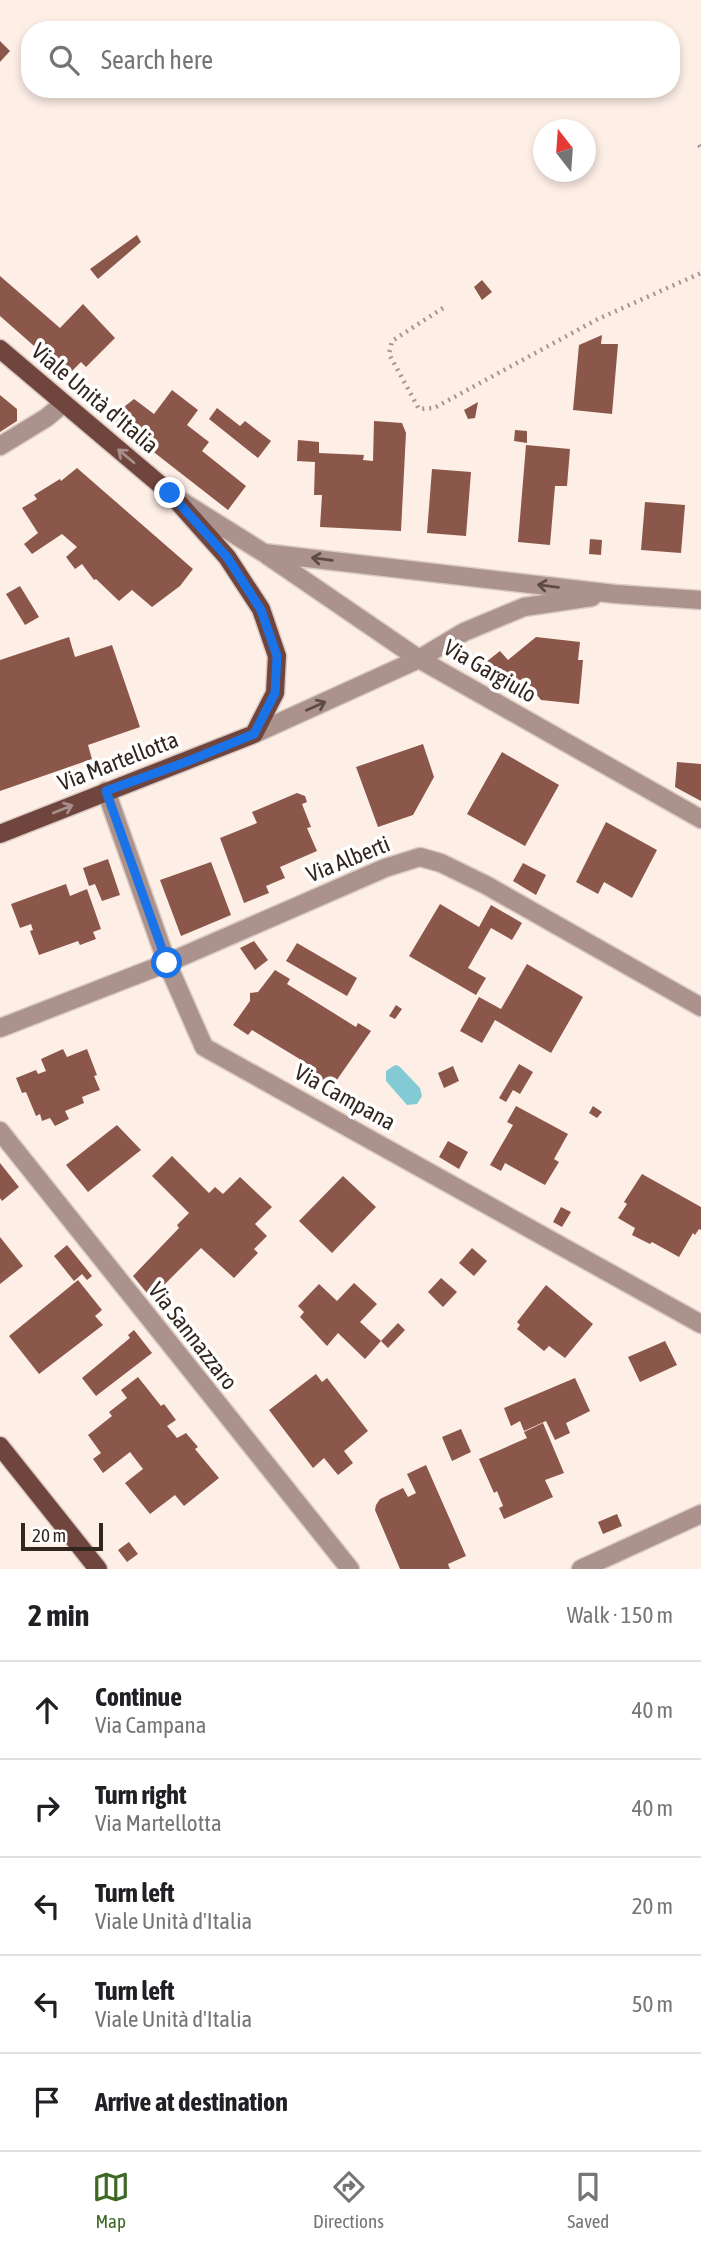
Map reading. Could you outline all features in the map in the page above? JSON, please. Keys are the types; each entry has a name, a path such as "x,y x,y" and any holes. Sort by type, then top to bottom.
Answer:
{"main road":[{"name":"Viale Unità d'Italia","path":"0,349 170,493 227,557 261,610 277,656 275,693 254,734"},
{"name":"Via Martellotta","path":"0,834 254,734"},
{"path":"0,1446 98,1569"}],"street":[{"name":"Viale Unità d'Italia","path":"0,446 46,418 63,404"},
{"name":"Via Gargiulo","path":"170,493 264,552 419,659 701,819"},
{"path":"264,552 615,594 701,600"},
{"path":"254,734 419,659 464,632 524,607 615,594"},
{"name":"Via Campana","path":"106,791 167,963 204,1047 701,1324"},
{"name":"Via Alberti","path":"0,1028 167,963 385,868 420,857 440,863 486,885 701,1007"},
{"name":"Via Sannazzaro","path":"0,1131 350,1569"},
{"path":"581,1569 701,1514"}],"path":[{"path":"443,309 392,341 389,354 419,409 434,408 598,319 701,273"}],"water":[{"path":"395,1065 420,1088 422,1096 417,1104 407,1105 386,1081 386,1071"}],"building":[{"path":"0,41 10,51 0,62"},
{"path":"137,235 141,242 98,279 90,269"},
{"path":"0,276 60,328 83,304 115,338 86,367 81,362 65,378 0,316"},
{"path":"482,280 492,292 482,300 474,287"},
{"path":"602,335 601,344 618,344 612,414 573,410 579,345"},
{"path":"172,390 198,410 187,425 209,442 202,451 246,486 228,510 110,418 134,399 154,414"},
{"path":"0,395 17,409 17,421 0,432"},
{"path":"478,402 475,418 468,419 464,410"},
{"path":"217,408 240,426 245,421 271,441 258,458 209,419"},
{"path":"374,421 402,423 406,433 401,531 320,527 322,495 314,495 315,462 297,461 298,440 319,442 319,453 364,455 363,460 373,461"},
{"path":"515,430 527,431 527,443 514,441"},
{"path":"526,445 570,449 567,486 555,486 550,545 518,542"},
{"path":"77,468 193,569 180,586 152,607 132,590 119,601 94,580 82,564 75,569 66,557 77,547 62,534 32,554 24,544 38,533 22,508 37,499 34,495 60,479 61,481"},
{"path":"432,469 471,472 466,536 427,533"},
{"path":"645,502 685,505 681,553 641,550"},
{"path":"590,539 602,540 601,555 589,554"},
{"path":"20,586 39,617 25,625 6,594"},
{"path":"69,637 75,657 112,645 140,727 88,745 92,759 0,791 0,660"},
{"path":"536,637 580,642 578,660 583,660 579,704 541,700 523,678 507,692 496,685 481,666 500,651 508,660"},
{"path":"423,744 434,777 413,815 378,827 356,767"},
{"path":"502,752 559,785 525,846 467,814"},
{"path":"677,762 701,764 701,801 675,787"},
{"path":"297,793 305,796 307,802 302,804 311,827 307,828 317,851 280,867 285,878 266,886 269,893 244,903 220,838 257,823 252,812"},
{"path":"606,822 657,850 632,898 604,882 598,894 576,882"},
{"path":"108,859 120,895 102,901 95,884 89,886 83,868"},
{"path":"211,862 231,915 181,936 160,880"},
{"path":"523,863 546,875 536,895 513,881"},
{"path":"66,884 70,896 87,889 101,929 93,932 96,939 80,945 78,941 39,955 30,931 33,930 31,924 20,928 11,904"},
{"path":"440,904 479,927 491,905 522,923 512,940 491,928 468,968 486,978 476,995 409,956"},
{"path":"254,941 268,960 255,970 240,948"},
{"path":"297,943 357,978 347,996 286,961"},
{"path":"527,964 583,997 551,1053 495,1020 482,1043 460,1031 479,997 501,1009"},
{"path":"275,970 290,979 287,984 356,1027 358,1023 371,1031 334,1084 329,1085 312,1074 316,1069 252,1030 248,1035 233,1025 250,1001 250,993 258,992"},
{"path":"396,1005 402,1009 395,1019 389,1016"},
{"path":"63,1049 67,1057 87,1049 100,1090 82,1097 84,1103 65,1111 69,1119 55,1126 50,1118 42,1121 40,1114 36,1116 26,1092 22,1093 16,1078 36,1070 38,1074 46,1071 41,1059"},
{"path":"519,1064 533,1072 520,1094 513,1090 506,1102 499,1098"},
{"path":"453,1066 459,1081 444,1088 438,1073"},
{"path":"516,1106 568,1134 554,1159 559,1162 545,1185 505,1163 501,1171 490,1165 513,1125 507,1122"},
{"path":"593,1106 602,1112 597,1118 589,1113"},
{"path":"117,1125 141,1150 88,1192 66,1165"},
{"path":"448,1141 468,1152 459,1169 439,1157"},
{"path":"172,1156 209,1193 215,1187 223,1194 240,1177 272,1207 255,1224 267,1236 254,1249 258,1253 234,1278 201,1248 151,1298 133,1276 179,1228 177,1225 189,1213 152,1176"},
{"path":"0,1163 19,1187 2,1201 0,1198"},
{"path":"642,1174 701,1207 701,1230 695,1235 693,1233 679,1257 652,1242 650,1244 632,1235 635,1228 618,1218 627,1204 624,1202"},
{"path":"343,1176 376,1207 332,1253 299,1221"},
{"path":"561,1207 571,1212 562,1227 553,1222"},
{"path":"0,1237 23,1266 0,1284"},
{"path":"67,1245 92,1276 87,1280 82,1274 74,1281 54,1256"},
{"path":"472,1248 487,1261 474,1276 459,1263"},
{"path":"441,1278 457,1292 443,1307 428,1292"},
{"path":"78,1280 102,1310 95,1316 103,1325 39,1374 9,1336"},
{"path":"354,1283 377,1304 360,1322 381,1341 365,1359 338,1333 327,1346 300,1317 304,1312 298,1306 319,1284 337,1301"},
{"path":"546,1285 593,1324 565,1358 549,1346 544,1351 517,1329 520,1325 517,1322"},
{"path":"398,1323 405,1330 388,1348 381,1341"},
{"path":"134,1330 152,1353 96,1396 82,1378 130,1338 128,1335"},
{"path":"665,1341 677,1365 640,1382 628,1357"},
{"path":"316,1374 322,1382 327,1378 368,1431 344,1451 353,1463 338,1475 324,1458 313,1468 269,1410"},
{"path":"138,1377 176,1420 167,1426 177,1438 186,1433 198,1447 195,1449 219,1478 184,1506 175,1495 150,1514 125,1483 143,1469 130,1452 103,1473 93,1459 101,1453 88,1435 112,1416 109,1412 127,1398 121,1390"},
{"path":"575,1378 590,1411 566,1423 570,1433 555,1440 546,1421 524,1431 520,1421 511,1426 504,1408"},
{"path":"543,1423 564,1473 545,1480 553,1497 504,1519 499,1508 503,1506 497,1491 494,1493 479,1459 527,1438 524,1432"},
{"path":"461,1429 471,1452 452,1461 442,1437"},
{"path":"426,1465 466,1556 448,1564 450,1569 400,1569 375,1510 376,1505 380,1499 403,1488 408,1497 416,1493 407,1474"},
{"path":"617,1514 622,1526 603,1534 598,1522"},
{"path":"129,1542 138,1554 127,1562 118,1550"}],"route":[{"path":"167,963 106,791 254,734 275,693 277,656 261,610 227,557 170,493"}]}
